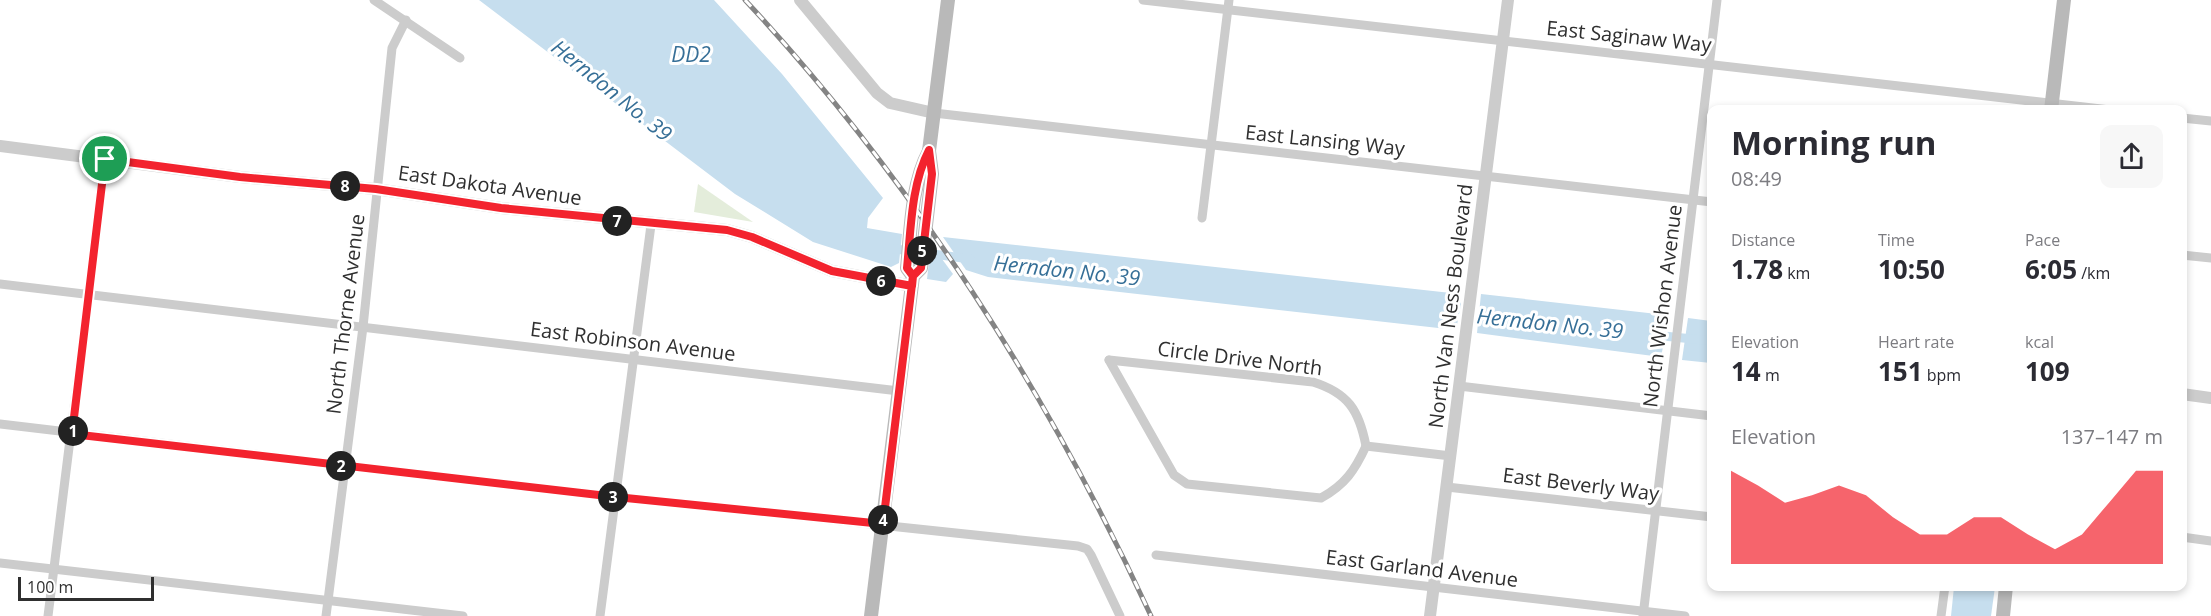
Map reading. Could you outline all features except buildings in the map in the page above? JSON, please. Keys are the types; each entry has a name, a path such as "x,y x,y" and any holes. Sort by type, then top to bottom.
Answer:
{"main road":[{"path":"871,616 917,238 919,170 929,150 948,0"},
{"path":"2051,105 2064,0"},
{"path":"2003,616 2006,591"}],"street":[{"path":"374,0 460,57"},
{"path":"800,0 878,93 890,103 934,113"},
{"name":"East Saginaw Way","path":"1143,0 1228,4 1503,40 2043,105"},
{"name":"North Van Ness Boulevard","path":"1430,616 1508,0"},
{"name":"North Wishon Avenue","path":"1643,614 1718,0"},
{"path":"1203,218 1228,4"},
{"name":"North Thorne Avenue","path":"326,616 363,327 392,48 406,20"},
{"name":"East Lansing Way","path":"934,113 1707,201"},
{"path":"2187,119 2211,121"},
{"name":"East Dakota Avenue","path":"0,146 240,177 376,189 501,208 651,225 683,225 727,230 752,237 832,271 913,273"},
{"path":"48,616 105,159"},
{"path":"600,616 651,225"},
{"path":"2187,256 2211,258"},
{"name":"East Robinson Avenue","path":"0,284 899,391"},
{"name":"Circle Drive North","path":"1109,360 1313,382 1335,389 1353,406 1362,426 1366,446 1349,478 1336,490 1320,498 1187,484 1174,475 1109,360"},
{"path":"1459,386 1707,416"},
{"path":"2187,395 2211,398"},
{"path":"0,424 616,497 1078,546 1087,549 1120,616"},
{"path":"1366,446 1451,456"},
{"name":"East Beverly Way","path":"1447,487 1707,516"},
{"path":"2187,538 2211,541"},
{"name":"East Garland Avenue","path":"1156,555 1643,614 1685,616"},
{"path":"0,563 463,616"},
{"path":"1941,616 1944,591"}],"green space":[{"path":"698,184 753,222 694,212"}],"water":[{"name":"DD2","path":"479,0 714,0 782,74 883,198 868,218 867,228 902,234 899,263 891,267 813,242 735,194"},
{"path":"943,237 1460,294 1461,304 1456,330 988,277 966,270"},
{"path":"931,244 953,274 946,282 927,279"},
{"path":"1481,294 1666,315 1667,326 1661,357 1477,333"},
{"path":"1688,318 1707,320 1707,363 1682,360"},
{"path":"1954,591 1994,591 1991,616 1951,616"}],"waterway":[{"name":"Herndon No. 39","path":"888,248 970,259"},
{"name":"Herndon No. 39","path":"1654,335 1707,340"}],"railway":[{"path":"745,0 865,141 920,215 972,292 1022,371 1068,451 1151,616"}],"route":[{"path":"105,159 72,434 616,497 883,524 899,391 913,276 921,268 932,174 929,150 919,170 914,208 907,268 913,276 912,286 853,277 832,271 752,237 727,230 683,225 651,225 501,208 376,189 240,177 105,159"}]}
